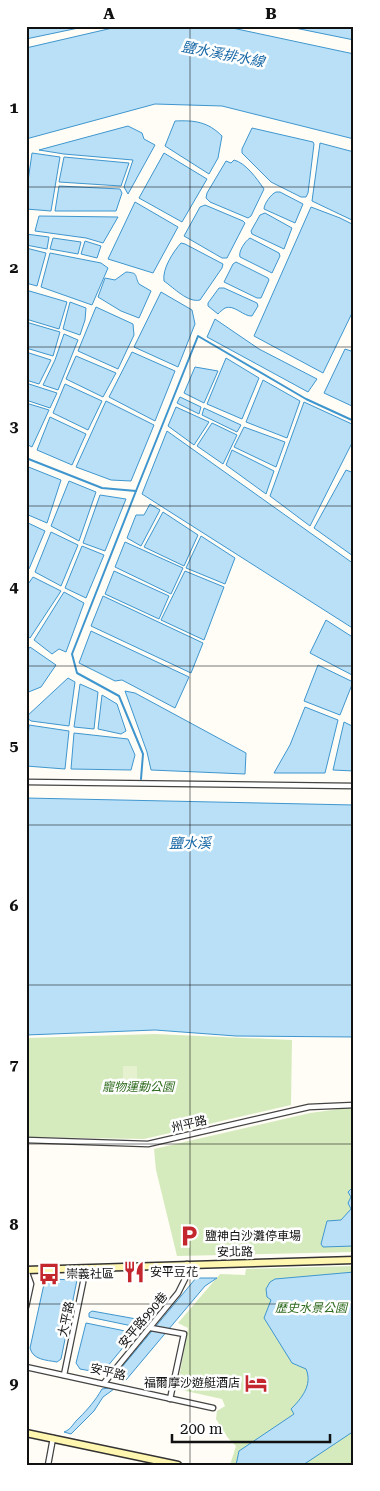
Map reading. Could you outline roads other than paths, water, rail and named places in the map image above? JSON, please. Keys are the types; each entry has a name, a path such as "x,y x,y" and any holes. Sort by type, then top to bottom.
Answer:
{"street":[{"path":"26,782 354,786"},
{"name":"州平路","path":"26,1140 148,1144 309,1107 354,1105"},
{"name":"安北路","path":"26,1270 354,1260"},
{"name":"安平路990巷","path":"104,1383 151,1328 183,1285 187,1264"},
{"name":"大平路","path":"64,1375 86,1268"},
{"path":"26,1270 31,1284 26,1307"},
{"path":"151,1328 184,1334 170,1399"},
{"name":"安平路","path":"26,1367 213,1408"},
{"path":"26,1433 178,1465"},
{"path":"48,1465 53,1438"}],"water":[{"path":"26,26 88,26 26,39"},
{"name":"鹽水溪排水線","path":"121,26 223,26 354,54 354,139 222,106 155,104 26,139 26,48"},
{"path":"285,26 354,26 354,40"},
{"path":"175,121 201,123 217,131 222,136 218,158 209,174 165,146"},
{"path":"128,126 142,133 144,139 155,145 128,194 124,187 133,160 39,150"},
{"path":"252,128 313,142 306,197 301,197 271,182 242,153"},
{"path":"320,143 354,152 354,221 312,201"},
{"path":"32,153 60,157 51,211 26,209"},
{"path":"164,153 207,179 182,222 139,198"},
{"path":"64,157 129,163 121,186 59,182"},
{"path":"234,160 247,168 264,189 251,216 248,218 210,202 206,198 226,161 231,163"},
{"path":"59,186 120,189 122,193 116,211 55,211"},
{"path":"276,192 280,192 303,204 295,223 264,209 268,199"},
{"path":"135,202 178,227 153,273 108,259"},
{"path":"205,205 245,223 227,258 222,258 184,236 200,207"},
{"path":"311,207 354,225 354,309 323,373 254,336"},
{"path":"265,213 292,228 284,249 252,234 251,231 260,215"},
{"path":"39,216 118,217 103,243 86,238 35,231"},
{"path":"26,234 49,237 47,249 26,245"},
{"path":"53,238 81,242 78,254 50,249"},
{"path":"250,238 279,253 280,256 272,273 240,257 242,247"},
{"path":"85,241 101,246 97,258 81,254"},
{"path":"181,243 223,264 200,300 186,297 164,281 166,266"},
{"path":"26,248 46,253 37,286 26,283"},
{"path":"50,253 101,263 108,268 92,305 41,287"},
{"path":"236,262 268,278 269,280 261,298 257,298 224,282 233,264"},
{"path":"126,272 135,274 139,284 151,291 139,318 121,311 98,297 105,278 115,280"},
{"path":"219,288 224,288 257,303 258,306 252,316 228,307 218,314 208,306 208,303"},
{"path":"26,290 67,302 59,329 26,319"},
{"path":"161,292 192,310 195,324 178,367 134,347"},
{"path":"70,302 86,308 85,320 80,335 63,329"},
{"path":"96,307 133,324 134,335 118,369 78,351"},
{"path":"215,319 259,349 317,379 308,392 207,337"},
{"path":"26,322 60,332 53,356 26,348"},
{"path":"64,334 78,340 58,390 43,385 55,360"},
{"path":"345,349 354,352 354,407 324,393"},
{"path":"26,352 51,360 39,384 26,380"},
{"path":"132,352 175,371 155,421 109,397"},
{"path":"76,356 116,373 103,397 66,379"},
{"path":"226,358 259,378 242,419 207,404"},
{"path":"195,367 218,371 204,403 184,393"},
{"path":"263,380 300,401 287,438 246,422"},
{"path":"26,383 57,393 50,408 26,400"},
{"path":"65,384 102,401 88,430 53,413"},
{"path":"180,397 201,407 199,414 177,403"},
{"path":"106,401 154,425 131,481 111,480 76,467"},
{"path":"304,402 354,425 354,439 310,526 270,496"},
{"path":"26,403 49,410 32,447 26,444"},
{"path":"176,407 209,422 194,445 168,426"},
{"path":"204,408 241,425 237,432 202,415"},
{"path":"50,417 86,434 72,465 37,450"},
{"path":"212,423 237,435 223,464 197,446"},
{"path":"244,427 285,442 276,467 234,447"},
{"path":"167,431 354,564 354,629 142,494"},
{"path":"232,450 274,471 266,494 226,465"},
{"path":"26,466 61,480 47,523 26,514"},
{"path":"346,470 354,473 353,556 314,528"},
{"path":"69,481 96,492 79,541 51,526"},
{"path":"100,495 126,499 105,551 83,543"},
{"path":"150,504 160,510 141,546 127,538 136,515 144,515"},
{"path":"163,512 198,535 184,566 144,547"},
{"path":"26,522 45,531 29,569 26,568"},
{"path":"51,532 78,545 61,586 35,572"},
{"path":"201,536 235,558 225,584 186,568"},
{"path":"125,542 183,568 171,594 115,567"},
{"path":"82,546 104,555 86,598 65,588"},
{"path":"114,571 169,596 159,619 105,594"},
{"path":"185,571 224,587 204,640 161,620"},
{"path":"33,577 61,591 30,638 26,635 26,587"},
{"path":"64,592 84,603 66,652 59,649 52,654 34,640"},
{"path":"103,596 203,643 191,673 91,626"},
{"path":"326,620 354,638 354,676 310,653"},
{"path":"91,631 189,677 175,708 122,680 115,681 79,663"},
{"path":"30,647 56,665 41,687 26,693 26,652"},
{"path":"318,665 353,682 340,715 304,701"},
{"path":"68,678 75,682 69,726 31,721 26,717"},
{"path":"80,684 98,692 94,729 74,727"},
{"path":"125,691 135,693 246,753 245,774 151,770 147,752"},
{"path":"102,695 117,704 126,731 121,734 98,729"},
{"path":"305,707 338,720 325,773 274,773 290,745"},
{"path":"344,722 354,727 354,771 333,770"},
{"path":"29,725 69,731 65,769 26,766"},
{"path":"74,733 128,739 135,755 131,770 71,769"},
{"name":"鹽水溪","path":"26,798 354,805 354,1037 236,1036 155,1030 26,1035"},
{"path":"351,1189 354,1191 354,1246 323,1247 321,1244 327,1221 341,1220 351,1209 348,1203 351,1197 348,1192"},
{"name":"歷史水景公園","path":"354,1272 354,1431 303,1465 236,1465 239,1451 294,1414 291,1409 299,1401 308,1381 306,1369 292,1363 264,1318 271,1300 267,1297 266,1289 270,1282 275,1279"},
{"path":"196,1278 217,1278 205,1286 126,1380 116,1378 117,1373"},
{"path":"49,1279 77,1280 61,1359 57,1362 37,1357 30,1348 44,1284"},
{"path":"92,1311 142,1320 144,1324 142,1327 137,1327 89,1317 89,1313"},
{"path":"86,1323 135,1333 102,1373 80,1369 76,1363"},
{"path":"102,1389 114,1389 103,1397 94,1411 71,1434 64,1432 71,1428"}],"waterway":[{"path":"26,458 102,488 136,491 198,336 306,399 354,421"},
{"path":"136,491 72,654 77,673 119,696 143,754 141,779"}],"place":[{"name":"鹽神白沙灘停車場","path":"189,1236"},
{"name":"安平豆花","path":"134,1272"},
{"name":"崇義社區","path":"49,1274"},
{"name":"福爾摩沙遊艇酒店","path":"256,1383"}],"park label":[{"name":"寵物運動公園","path":"138,1087"}]}
